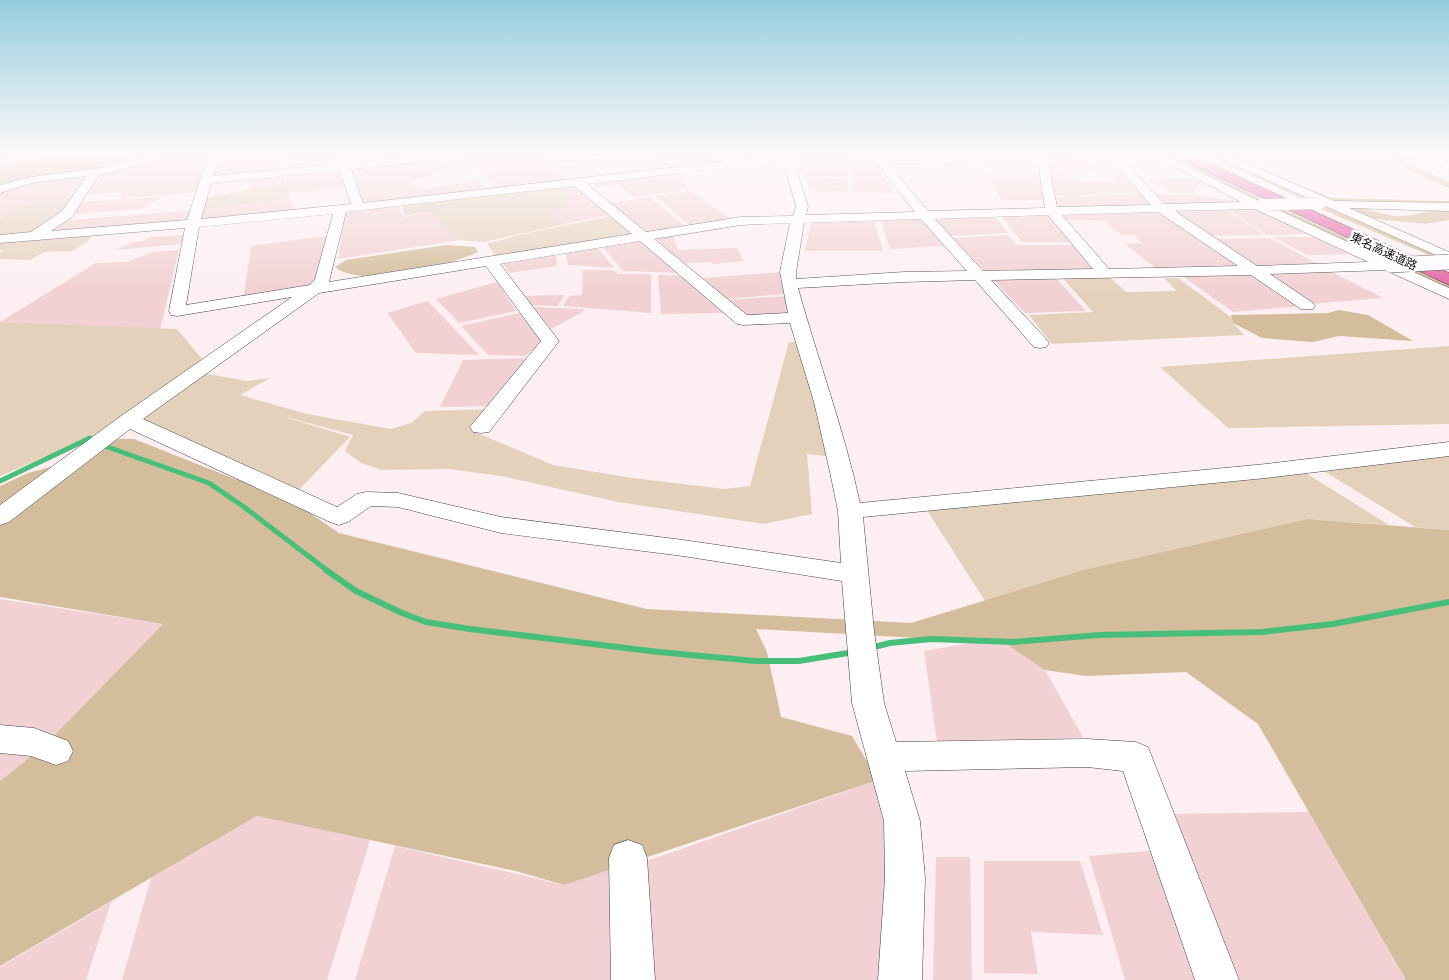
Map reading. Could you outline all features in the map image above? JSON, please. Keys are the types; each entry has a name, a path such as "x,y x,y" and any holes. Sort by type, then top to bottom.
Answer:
{"highway":[{"name":"東名高速道路","path":"1282,202 1449,280"},
{"name":"東名高速道路","path":"1297,202 1449,271"}],"street":[{"path":"35,236 67,214 75,202"},
{"path":"200,202 193,223 177,311 741,221 1259,205 1325,204 1449,207"},
{"path":"0,517 128,420 320,286 349,209 348,202"},
{"path":"0,239 349,209 407,202"},
{"path":"600,202 743,320 797,318"},
{"path":"801,202 802,206 794,234 788,272 789,284 797,318 824,402 850,511 859,631 868,703 902,822 905,878 900,980"},
{"path":"913,202 1040,343"},
{"path":"1050,202 1052,212 1105,273"},
{"path":"1155,202 1161,208 1307,306"},
{"path":"1252,202 1449,294"},
{"path":"1320,202 1449,257"},
{"path":"481,427 550,341 490,261"},
{"path":"789,284 904,277 1254,270 1449,262"},
{"path":"128,420 339,517 366,499 398,500 501,525 683,548 855,574"},
{"path":"850,511 1266,471 1449,449"},
{"path":"0,739 34,742 56,751"},
{"path":"883,757 1087,753 1136,757 1217,980"},
{"path":"628,858 633,980"}],"shaded area":[{"path":"0,202 58,202 25,205 0,218"},
{"path":"74,202 37,234 97,231 87,242 72,251 45,252 29,260 0,259 0,253 3,250 0,250 0,218 25,205"},
{"path":"79,202 154,202 142,209 69,214"},
{"path":"205,202 265,202 203,209"},
{"path":"267,202 292,202 296,214 198,222 202,209"},
{"path":"363,202 389,202 364,205"},
{"path":"429,202 567,202 570,207 548,211 565,224 483,242 460,240 429,212 405,216 402,205"},
{"path":"567,202 598,202 613,214 565,224 547,211 570,207"},
{"path":"656,202 687,228 648,234 610,203"},
{"path":"662,202 707,202 733,220 692,227"},
{"path":"1056,202 1151,202 1156,207 1057,210"},
{"path":"1160,202 1238,202 1243,204 1164,207"},
{"path":"1257,202 1267,202 1449,285 1449,292"},
{"path":"1308,202 1449,202 1449,204 1350,203 1376,212 1397,216 1437,210 1449,211 1449,220 1426,224 1377,219 1343,207"},
{"path":"1325,204 1449,258 1433,257 1312,205"},
{"path":"397,206 405,217 429,212 460,240 338,259 346,212"},
{"path":"1254,207 1306,234 1267,235 1225,208"},
{"path":"1223,208 1264,235 1207,236 1167,210"},
{"path":"195,210 188,223 40,234 59,221"},
{"path":"1161,210 1246,268 1157,269 1125,244 1142,243 1134,235 1121,235 1105,221 1066,219 1060,214"},
{"path":"1048,214 1073,242 1022,242 1001,216"},
{"path":"618,215 634,236 497,258 487,244 527,233"},
{"path":"995,217 1008,233 951,236 935,218"},
{"path":"922,218 946,246 890,249 881,221"},
{"path":"874,221 883,251 805,251 811,223"},
{"path":"672,234 678,250 737,248 744,261 714,264 711,262 684,263 654,238"},
{"path":"185,235 181,244 116,250 132,242 144,241 150,237"},
{"path":"334,235 314,290 243,301 251,246"},
{"path":"1008,235 1017,245 1074,245 1100,273 1052,274 1086,311 1025,313 953,238"},
{"path":"1273,237 1313,237 1348,254 1307,255"},
{"path":"1270,238 1321,266 1255,268 1210,239"},
{"path":"641,240 680,273 623,271 603,247"},
{"path":"446,245 475,247 478,252 427,269 384,276 365,276 348,273 335,267 346,260"},
{"path":"598,248 614,268 568,265 565,252"},
{"path":"179,250 160,330 0,322 96,263 128,262 153,252"},
{"path":"556,253 557,266 509,273 502,263"},
{"path":"583,270 613,270 618,274 651,274 651,313 563,306 569,296 582,295"},
{"path":"1330,271 1383,298 1311,304 1263,273"},
{"path":"780,272 784,294 726,299 703,278"},
{"path":"1252,273 1302,306 1233,312 1181,275"},
{"path":"1059,274 1107,275 1126,292 1177,291 1164,278 1178,278 1232,318 1233,323 1244,335 1052,344 1029,315 1093,312"},
{"path":"658,275 684,276 725,313 661,314"},
{"path":"497,282 516,311 459,323 436,299"},
{"path":"564,295 558,306 529,305 523,296"},
{"path":"786,296 791,316 745,317 726,300"},
{"path":"428,301 479,355 416,353 387,313"},
{"path":"534,307 584,309 583,312 551,329"},
{"path":"1339,310 1368,315 1413,341 1339,336 1313,342 1262,338 1233,323 1231,315 1328,313"},
{"path":"519,313 544,342 525,356 488,355 461,326"},
{"path":"0,322 177,329 203,360 90,438 0,476"},
{"path":"789,342 796,342 833,457 807,454 812,514 764,524 618,502 501,476 449,469 382,470 361,463 345,451 353,435 279,415 350,437 293,496 128,420 196,372 248,381 270,378 240,395 307,414 391,429 411,423 425,411 495,409 475,432 553,465 633,478 724,489 750,486"},
{"path":"1449,346 1449,424 1228,428 1160,367"},
{"path":"530,358 491,406 440,407 463,360"},
{"path":"114,439 134,439 235,479 269,485 339,533 647,609 911,623 1084,570 1308,519 1449,530 1449,980 1406,980 1258,724 1186,672 1086,676 1045,670 1002,641 970,641 756,629 767,652 781,717 852,736 878,780 564,885 516,871 257,816 0,966 0,781 44,746 163,624 0,597 0,486 28,473 54,466"},
{"path":"1449,449 1449,530 1415,527 1314,465"},
{"path":"1296,467 1389,525 1308,519 985,601 923,504"},
{"path":"0,599 163,624 44,746 0,781"},
{"path":"982,641 1019,642 1045,670 1083,737 939,756 924,651"},
{"path":"878,780 887,816 888,980 650,980 644,862"},
{"path":"1309,812 1406,980 1226,980 1170,814"},
{"path":"257,816 370,840 327,980 122,980 151,878"},
{"path":"395,846 564,885 628,858 633,980 355,980"},
{"path":"1169,849 1210,980 1125,980 1089,856"},
{"path":"936,857 970,857 972,980 933,980"},
{"path":"984,861 1080,861 1103,935 1031,932 1038,974 984,973"},
{"path":"111,902 86,980 0,980 0,967"}],"waterway":[{"path":"0,481 90,438 94,441"},
{"path":"102,445 209,483 244,507 328,571"},
{"path":"326,570 356,591 402,613 426,622 470,629 659,652 755,661 799,661 854,652"},
{"path":"870,648 890,643 931,639 1014,642 1099,635 1262,632 1333,624 1449,602"}]}
